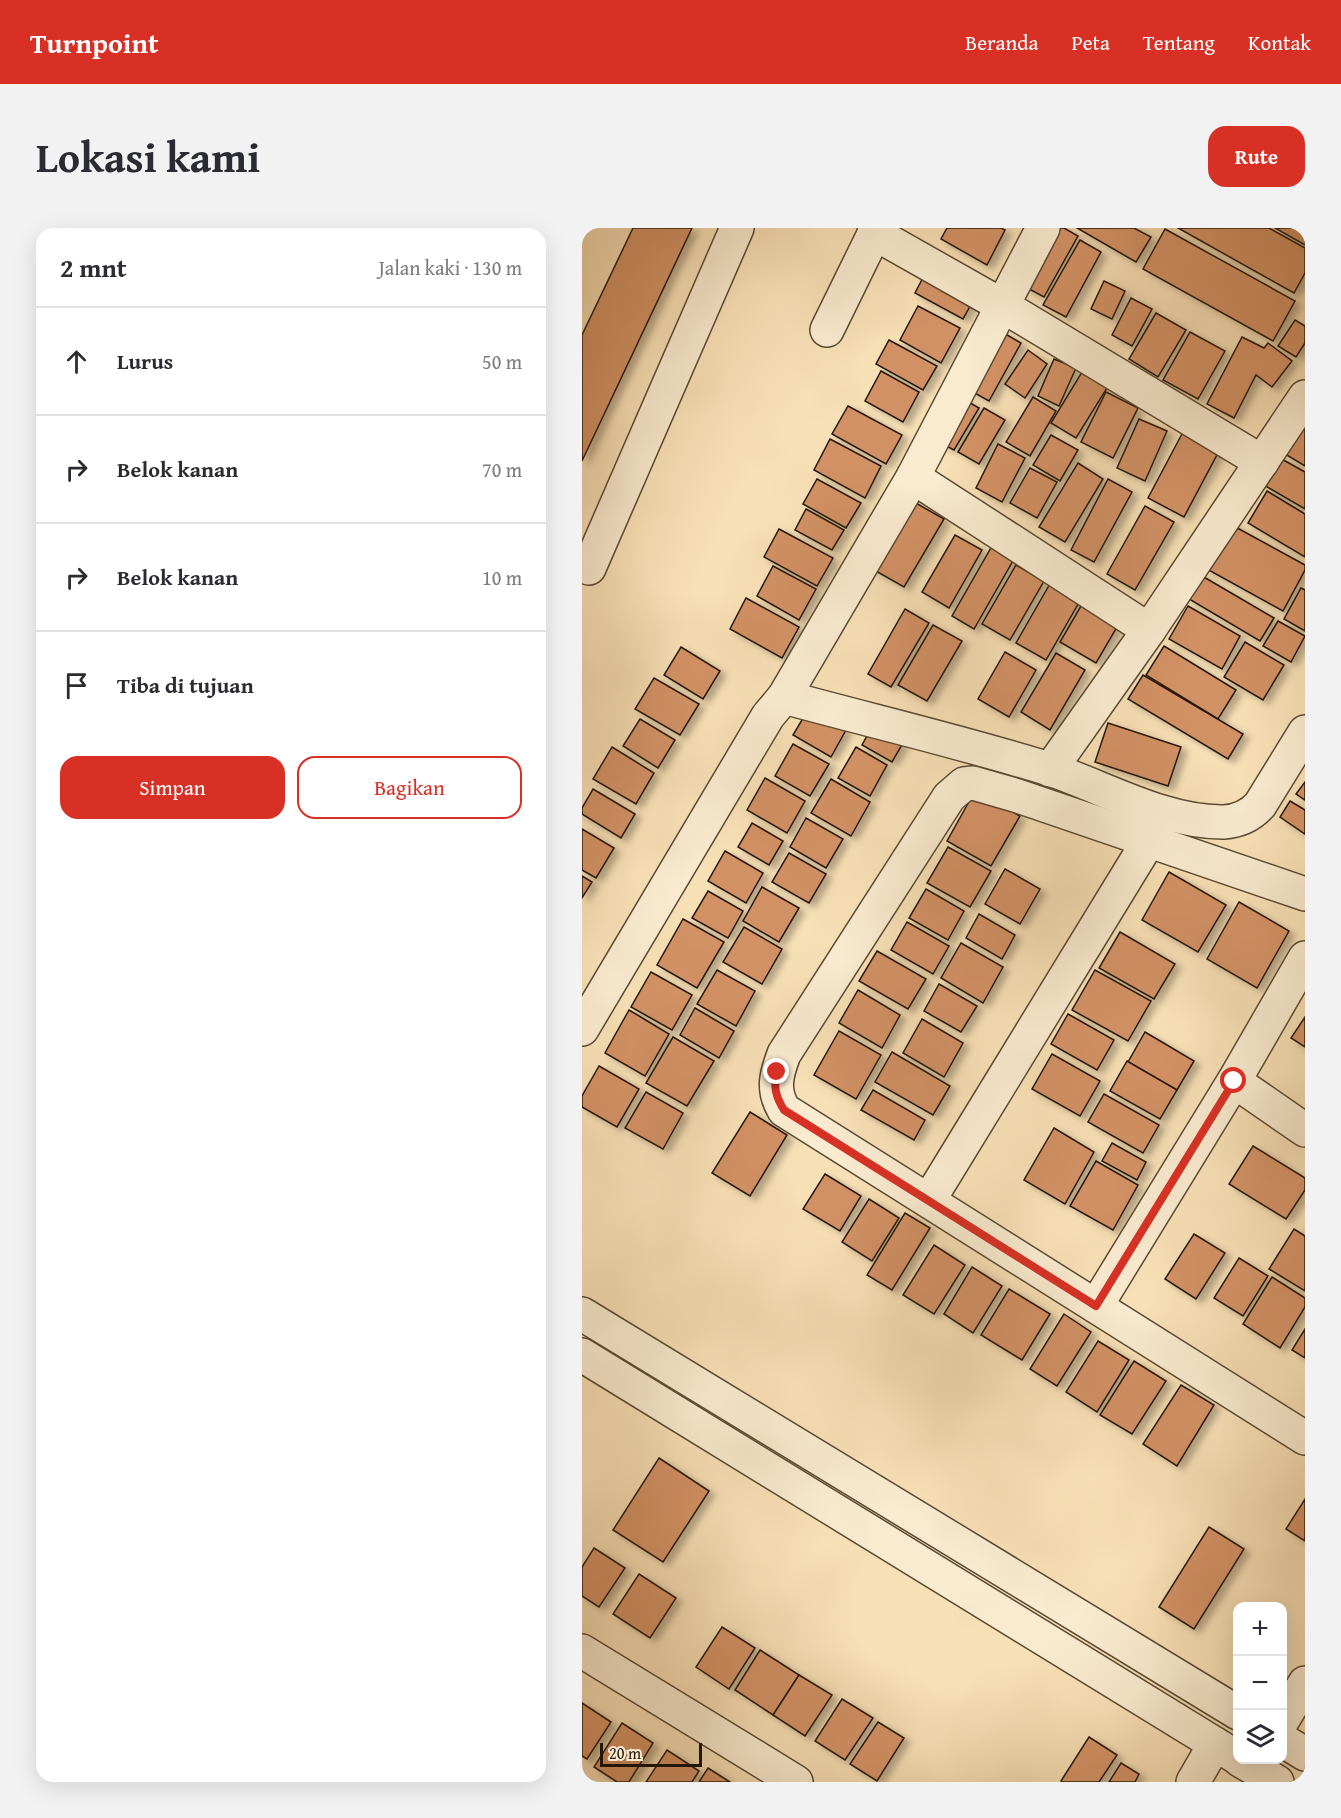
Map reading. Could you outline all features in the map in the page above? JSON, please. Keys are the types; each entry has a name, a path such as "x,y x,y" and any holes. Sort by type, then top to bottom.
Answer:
{"street":[{"path":"589,568 737,228"},
{"path":"582,1029 768,716 784,697 913,477 1043,228"},
{"path":"827,330 876,231 1262,462"},
{"path":"1050,770 1149,630 1305,397"},
{"path":"913,477 1149,630"},
{"path":"784,697 1050,770 1122,798 1177,816 1223,822 1240,819 1252,813 1260,805 1305,732"},
{"path":"1305,894 979,784 964,784 954,791 784,1054 775,1081 778,1100 784,1110 1305,1438"},
{"path":"929,1200 1148,842"},
{"path":"1096,1306 1234,1081 1305,958"},
{"path":"1234,1081 1305,1130"},
{"path":"582,1314 1233,1710"},
{"path":"582,1355 1246,1766"},
{"path":"582,1651 796,1782"},
{"path":"1287,1713 1305,1683"},
{"path":"1287,1743 1305,1754"},
{"path":"1193,1782 1246,1766"}],"building":[{"path":"633,228 692,228 582,461 582,335"},
{"path":"947,228 1001,228 1005,230 987,265 941,239"},
{"path":"1048,228 1064,228 1078,236 1044,297 1018,283"},
{"path":"1077,228 1134,228 1151,237 1136,262"},
{"path":"1178,228 1269,228 1305,248 1305,273 1294,293"},
{"path":"1275,228 1305,228 1305,245"},
{"path":"1165,229 1295,301 1273,341 1143,269"},
{"path":"1080,240 1101,252 1066,317 1043,305"},
{"path":"927,270 975,297 963,319 915,293"},
{"path":"1104,281 1125,291 1112,319 1091,309"},
{"path":"1131,298 1152,309 1132,346 1112,335"},
{"path":"918,306 960,328 941,363 900,340"},
{"path":"1156,313 1186,330 1158,377 1129,359"},
{"path":"1295,320 1305,326 1305,343 1296,357 1278,346"},
{"path":"995,328 1021,343 989,401 962,386"},
{"path":"1190,332 1225,351 1198,399 1163,380"},
{"path":"1242,337 1264,348 1268,343 1292,361 1272,387 1256,375 1234,418 1207,404"},
{"path":"889,340 937,366 923,390 876,364"},
{"path":"1028,350 1047,364 1025,398 1005,384"},
{"path":"1054,359 1076,368 1059,406 1038,396"},
{"path":"881,371 919,392 903,422 865,401"},
{"path":"1082,372 1107,388 1076,438 1051,423"},
{"path":"1106,392 1138,408 1113,458 1081,442"},
{"path":"960,397 979,408 954,450 935,440"},
{"path":"1033,397 1056,411 1030,456 1006,442"},
{"path":"848,406 902,435 886,464 832,434"},
{"path":"984,408 1005,420 979,464 958,452"},
{"path":"1139,419 1167,431 1145,481 1117,468"},
{"path":"1305,421 1305,466 1285,454"},
{"path":"1183,432 1219,451 1184,517 1148,498"},
{"path":"1051,435 1078,450 1060,481 1033,465"},
{"path":"830,439 881,466 865,498 814,470"},
{"path":"998,444 1025,458 1002,502 976,488"},
{"path":"1278,457 1305,472 1305,509 1262,484"},
{"path":"1078,463 1103,479 1065,542 1039,527"},
{"path":"1030,468 1057,482 1037,518 1010,503"},
{"path":"817,479 861,503 846,528 803,504"},
{"path":"1108,479 1132,492 1094,562 1071,550"},
{"path":"1267,491 1305,514 1305,557 1248,523"},
{"path":"907,498 944,519 904,587 867,566"},
{"path":"1145,506 1174,522 1135,590 1107,574"},
{"path":"806,509 844,530 832,550 795,530"},
{"path":"1230,524 1305,565 1305,570 1283,611 1205,568"},
{"path":"779,529 833,558 817,586 764,557"},
{"path":"955,535 982,550 949,608 922,592"},
{"path":"992,546 1014,559 974,629 952,616"},
{"path":"1016,565 1044,581 1010,640 982,624"},
{"path":"773,566 816,589 799,620 757,596"},
{"path":"1197,573 1274,618 1260,641 1184,596"},
{"path":"1051,582 1081,599 1046,660 1016,643"},
{"path":"1301,588 1305,590 1305,631 1284,619"},
{"path":"1088,594 1124,615 1096,663 1060,642"},
{"path":"746,598 799,627 782,658 730,629"},
{"path":"1188,606 1240,636 1222,669 1169,639"},
{"path":"905,609 929,623 891,687 868,674"},
{"path":"1278,621 1305,636 1291,662 1263,646"},
{"path":"933,625 962,641 927,701 898,685"},
{"path":"1245,642 1284,665 1263,700 1224,677"},
{"path":"1164,646 1236,690 1218,719 1146,675"},
{"path":"681,647 720,671 703,699 664,675"},
{"path":"1005,652 1036,670 1009,717 978,699"},
{"path":"1056,653 1085,670 1050,730 1021,712"},
{"path":"1143,675 1243,734 1228,759 1128,699"},
{"path":"654,678 699,704 680,735 635,709"},
{"path":"809,708 846,730 831,757 793,735"},
{"path":"640,719 675,740 658,768 623,746"},
{"path":"1108,723 1181,747 1168,786 1095,762"},
{"path":"873,725 903,743 892,762 862,745"},
{"path":"793,744 829,764 810,796 775,776"},
{"path":"612,747 654,773 636,804 593,779"},
{"path":"856,747 887,765 870,796 838,778"},
{"path":"765,778 805,801 787,833 747,810"},
{"path":"831,779 870,802 851,836 811,813"},
{"path":"1305,782 1305,800 1296,794"},
{"path":"593,789 635,814 621,838 582,814 582,808"},
{"path":"975,791 1020,816 991,866 947,841"},
{"path":"1290,801 1305,810 1305,834 1280,817"},
{"path":"806,818 843,839 826,868 790,847"},
{"path":"752,823 783,841 769,865 738,847"},
{"path":"582,829 614,848 596,878 582,870"},
{"path":"948,847 991,871 970,907 927,883"},
{"path":"725,851 763,873 746,903 708,881"},
{"path":"789,853 826,874 809,903 772,882"},
{"path":"1005,869 1040,889 1020,924 985,904"},
{"path":"1169,872 1226,905 1198,952 1142,920"},
{"path":"582,876 592,882 582,898"},
{"path":"762,887 799,908 779,942 743,921"},
{"path":"926,889 964,911 948,940 909,918"},
{"path":"708,891 743,911 728,938 692,918"},
{"path":"1239,902 1289,931 1257,988 1207,959"},
{"path":"979,914 1015,935 1002,959 966,938"},
{"path":"683,919 724,942 697,988 657,965"},
{"path":"907,922 949,946 933,974 891,950"},
{"path":"744,927 782,949 762,984 723,962"},
{"path":"1120,932 1175,964 1154,999 1099,968"},
{"path":"961,943 1003,967 983,1003 941,978"},
{"path":"877,951 926,979 908,1009 859,981"},
{"path":"717,970 755,991 736,1026 697,1004"},
{"path":"1095,970 1151,1001 1128,1041 1072,1010"},
{"path":"651,972 692,995 672,1030 631,1007"},
{"path":"939,984 977,1006 961,1032 924,1011"},
{"path":"858,990 900,1015 882,1048 839,1023"},
{"path":"695,1008 734,1031 719,1058 680,1035"},
{"path":"629,1010 669,1034 645,1076 605,1053"},
{"path":"1068,1014 1114,1040 1097,1070 1051,1044"},
{"path":"1305,1017 1305,1047 1291,1038"},
{"path":"922,1019 963,1043 944,1077 903,1053"},
{"path":"839,1031 881,1055 856,1099 814,1075"},
{"path":"1145,1032 1194,1061 1177,1090 1128,1062"},
{"path":"673,1037 714,1061 687,1106 646,1083"},
{"path":"892,1052 950,1086 933,1115 875,1082"},
{"path":"1052,1054 1100,1081 1080,1116 1032,1089"},
{"path":"1127,1061 1177,1090 1160,1119 1110,1091"},
{"path":"599,1066 639,1089 617,1127 582,1107 582,1096"},
{"path":"873,1090 925,1120 914,1140 861,1110"},
{"path":"646,1092 683,1113 663,1149 625,1128"},
{"path":"1104,1094 1159,1125 1143,1153 1088,1122"},
{"path":"750,1112 787,1135 750,1196 712,1173"},
{"path":"1054,1128 1094,1152 1065,1204 1024,1180"},
{"path":"1112,1143 1146,1162 1137,1180 1102,1161"},
{"path":"1253,1146 1305,1178 1305,1190 1286,1219 1229,1184"},
{"path":"1096,1161 1138,1185 1113,1230 1070,1206"},
{"path":"825,1174 861,1196 840,1231 803,1209"},
{"path":"869,1199 899,1218 872,1261 842,1242"},
{"path":"905,1213 930,1228 892,1290 867,1275"},
{"path":"1294,1229 1305,1236 1305,1291 1269,1269"},
{"path":"1194,1234 1225,1253 1196,1299 1165,1279"},
{"path":"934,1245 965,1265 934,1314 903,1295"},
{"path":"1239,1258 1268,1276 1243,1316 1214,1298"},
{"path":"972,1267 1002,1286 973,1333 944,1314"},
{"path":"1272,1277 1305,1298 1305,1307 1280,1348 1243,1324"},
{"path":"1009,1289 1050,1314 1022,1360 981,1335"},
{"path":"1064,1314 1091,1332 1057,1386 1030,1369"},
{"path":"1305,1329 1305,1358 1292,1350"},
{"path":"1098,1341 1129,1360 1097,1412 1066,1392"},
{"path":"1134,1361 1166,1381 1132,1434 1100,1415"},
{"path":"1181,1385 1214,1405 1177,1466 1143,1444"},
{"path":"659,1458 709,1491 663,1562 613,1530"},
{"path":"1305,1499 1305,1541 1286,1529"},
{"path":"1209,1527 1244,1549 1194,1629 1159,1607"},
{"path":"594,1548 625,1568 599,1607 582,1596 582,1567"},
{"path":"639,1574 676,1598 650,1638 613,1614"},
{"path":"722,1627 755,1648 729,1689 696,1667"},
{"path":"760,1650 799,1675 773,1715 735,1690"},
{"path":"799,1675 832,1695 805,1736 773,1715"},
{"path":"842,1699 873,1718 845,1760 815,1741"},
{"path":"582,1703 611,1722 587,1759 582,1756"},
{"path":"878,1722 904,1738 877,1781 850,1764"},
{"path":"622,1723 653,1743 629,1782 617,1782 594,1767"},
{"path":"1089,1737 1117,1755 1099,1782 1062,1782 1061,1781"},
{"path":"667,1750 699,1771 692,1782 646,1782"},
{"path":"1121,1763 1139,1774 1135,1782 1109,1782"},
{"path":"708,1768 730,1782 699,1782"}],"route":[{"path":"777,1072 775,1090 784,1110 1096,1306 1234,1081"}]}
